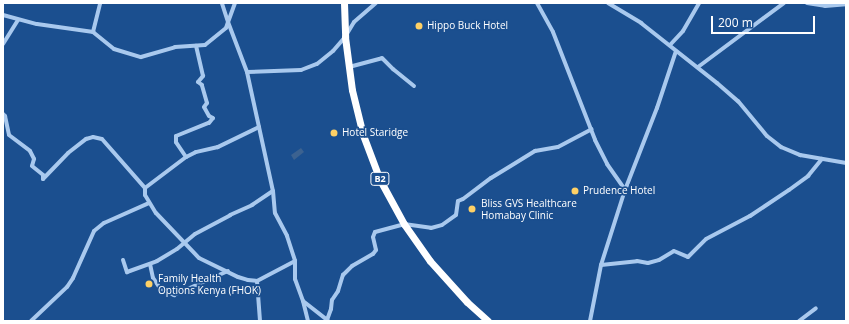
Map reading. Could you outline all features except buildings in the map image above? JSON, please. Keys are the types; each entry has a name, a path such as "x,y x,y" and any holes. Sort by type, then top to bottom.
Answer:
{"highway":[{"name":"B2","path":"344,3 348,67 357,111 371,157 380,180 404,224 446,280 488,321"}],"street":[{"path":"93,32 100,3"},
{"path":"222,3 247,72 273,191 275,213 287,236 295,261 295,279 308,321"},
{"path":"3,15 18,20 93,32 114,49 141,57 175,47 205,45 226,28 235,3"},
{"path":"247,72 304,69 317,64 333,51 345,37 354,22 376,3"},
{"path":"537,3 552,32 592,129 595,140 607,164 625,190"},
{"path":"608,3 641,23 670,45 676,52 698,67 738,101 768,136 781,147 800,155 846,163"},
{"path":"670,45 682,30 699,3"},
{"path":"698,67 784,3"},
{"path":"807,3 825,6 846,4"},
{"path":"3,44 18,20"},
{"path":"186,157 176,142 176,136 208,123 213,118 209,116 204,107 207,102 202,86 198,82 203,76 196,46"},
{"path":"590,321 601,265 625,190 655,115 676,52"},
{"path":"348,67 382,58 392,69 414,86"},
{"path":"3,114 5,116 9,135 30,151 34,158 32,166 43,175 43,180 68,153 86,139 93,137 102,139 145,188 145,195 149,204 199,258 248,280 256,281 295,261"},
{"path":"145,188 186,157 196,152 218,146 259,127"},
{"path":"303,301 327,321 332,300 338,292 343,274 352,266 375,253 377,247 373,237 375,232 404,224 431,228 442,225 456,215 458,201 463,199 491,178 534,151 558,147 592,129"},
{"path":"601,265 637,261 648,263 659,260 674,251 688,257 706,239 750,216 789,190 808,176 822,160"},
{"path":"123,260 127,272 150,264 169,255 195,234 213,223 261,201 273,191"},
{"path":"31,321 67,287 73,278 94,231 104,223 149,204"},
{"path":"150,264 153,278 160,288 174,295 228,271"},
{"path":"256,281 260,321"},
{"path":"799,321 816,308"}],"water":[{"path":"301,148 304,152 294,160 291,155"}],"place":[{"name":"Hippo Buck Hotel","path":"419,26"},
{"name":"Hotel Staridge","path":"334,133"},
{"name":"Prudence Hotel","path":"575,191"},
{"name":"Bliss GVS Healthcare Homabay Clinic","path":"472,209"},
{"name":"Family Health Options Kenya (FHOK)","path":"149,284"}]}
